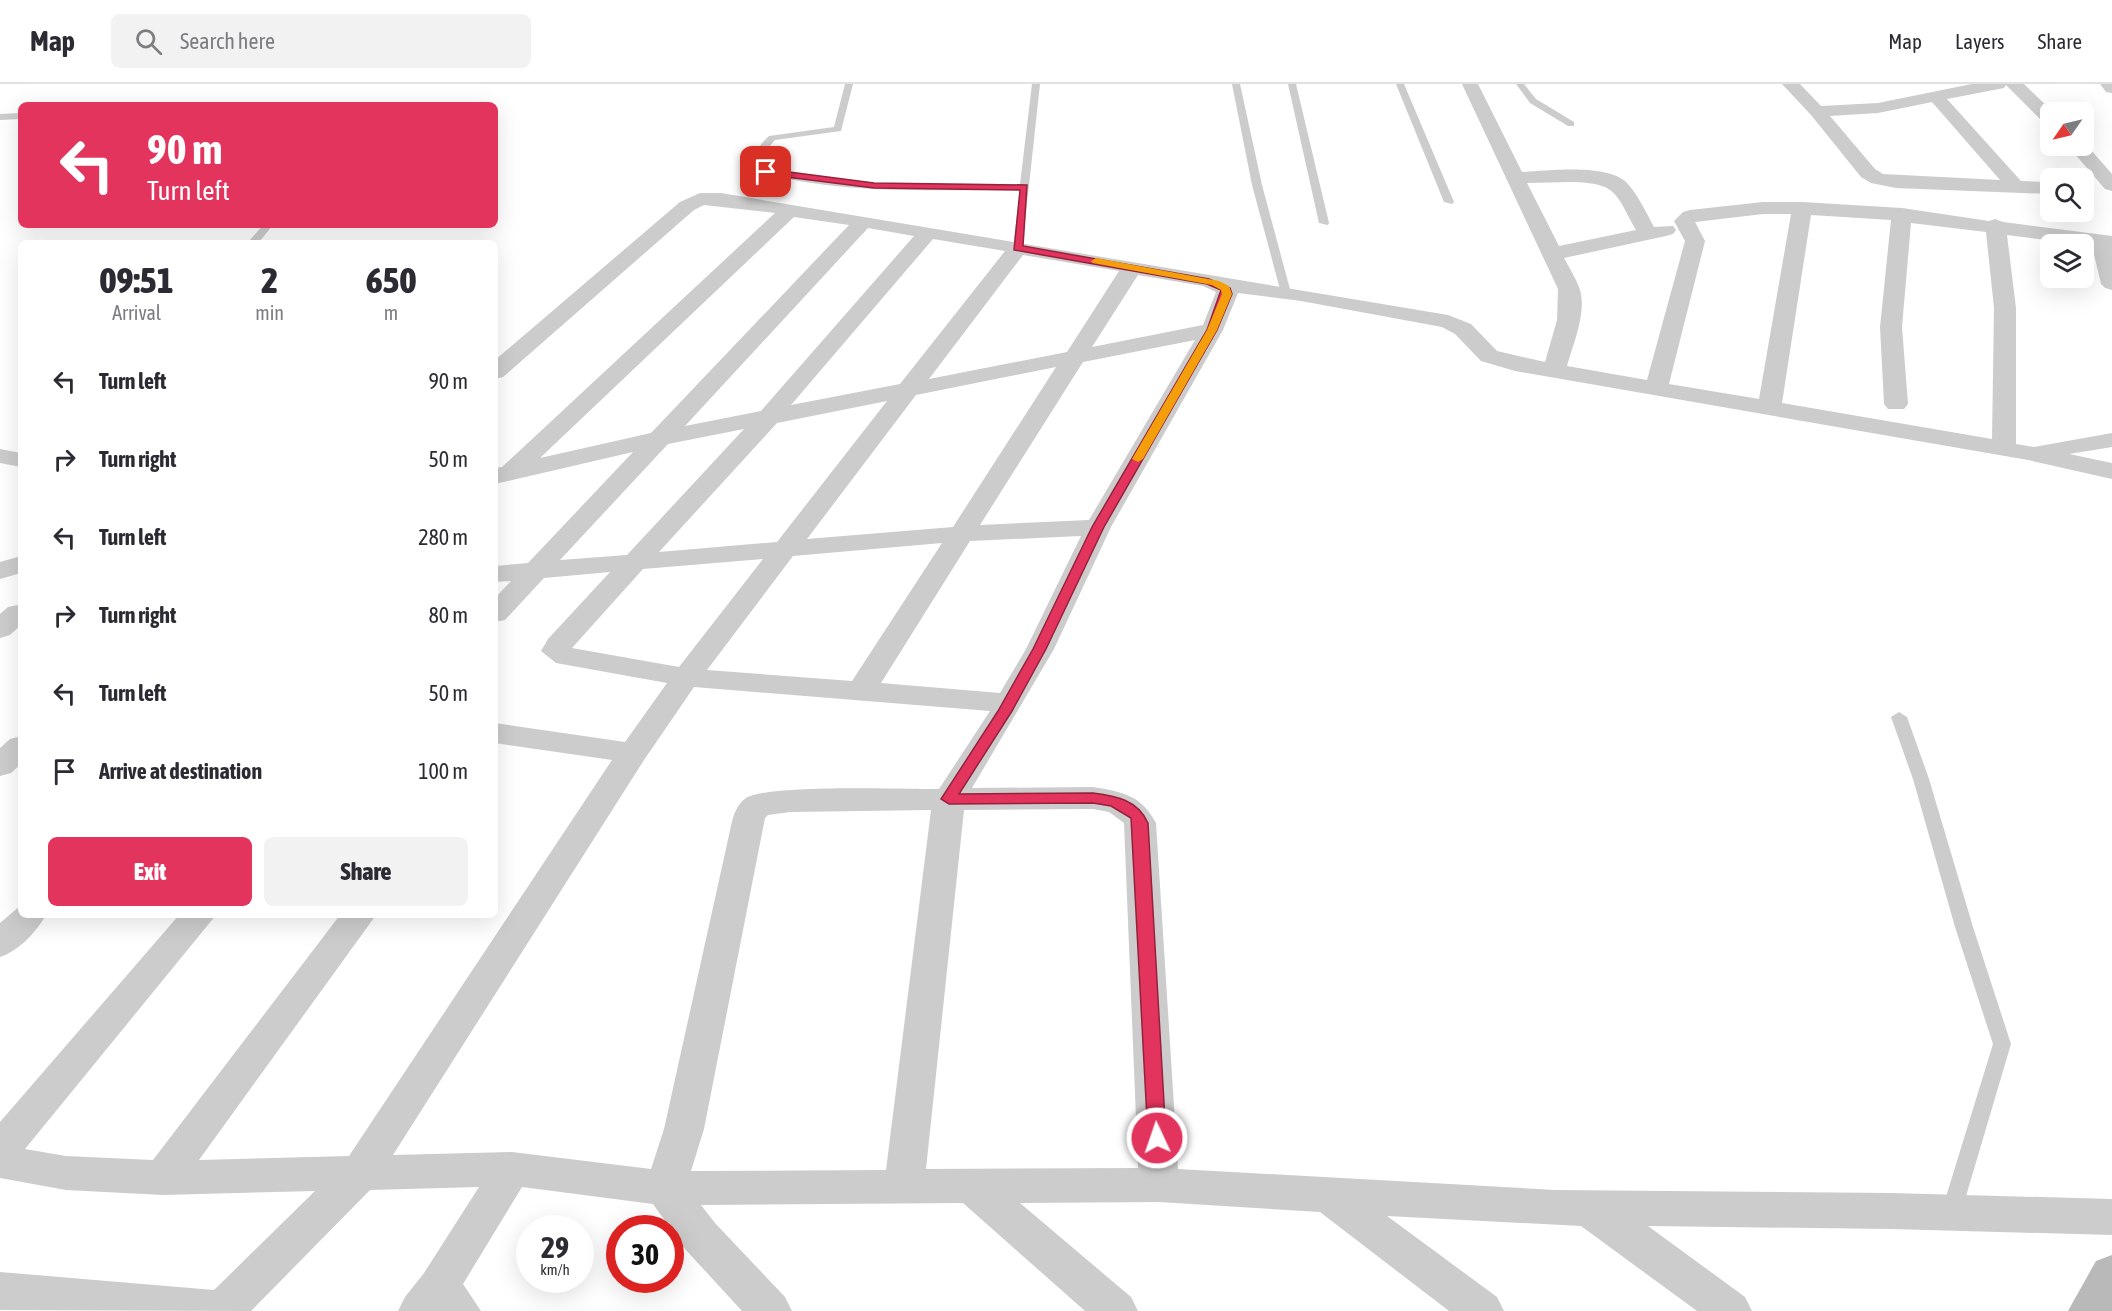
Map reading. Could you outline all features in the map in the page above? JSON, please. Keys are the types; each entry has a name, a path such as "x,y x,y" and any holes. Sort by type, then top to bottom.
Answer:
{"main road":[{"path":"2092,1311 2112,1276"}],"street":[{"path":"1470,84 1566,281 1571,301 1554,371"},
{"path":"1790,84 1817,111 1868,173 1878,179 1896,182 2040,187"},
{"path":"1817,111 1873,109 1998,84"},
{"path":"2014,84 2040,109"},
{"path":"2108,84 2112,88"},
{"path":"1936,98 2015,186"},
{"path":"2086,156 2112,185"},
{"path":"1514,178 1576,177 1611,181 1620,187 1648,234"},
{"path":"498,369 693,202 721,199 928,232 1132,267 1221,285 1286,293 1448,322 1463,328 1489,356 1515,364 2028,453 2112,471"},
{"path":"1769,408 1802,208"},
{"path":"1656,388 1695,240 1684,221 1690,216 1706,212 1802,208 1902,214 2107,241 2112,284"},
{"path":"500,479 790,210"},
{"path":"1896,404 1891,327 1902,214"},
{"path":"498,611 863,222"},
{"path":"1552,254 1687,225"},
{"path":"1995,225 2001,251 2006,328 2004,449"},
{"path":"928,232 767,418 558,645 556,651 566,657 686,677 1007,704"},
{"path":"0,1291 222,1311 359,1174 633,753 686,677 1018,248"},
{"path":"861,691 959,534 1132,267"},
{"path":"904,1186 949,799 1040,649 1098,527 1212,330 1227,294 1221,285"},
{"path":"500,479 662,438 1212,330"},
{"path":"2028,453 2112,440"},
{"path":"498,574 959,534 1098,527"},
{"path":"498,733 633,753"},
{"path":"0,766 18,749"},
{"path":"665,1188 679,1150 750,815 758,806 789,801 1093,798 1113,801 1126,807 1137,816 1140,823 1160,1185"},
{"path":"0,944 25,918"},
{"path":"0,1150 196,918"},
{"path":"163,1178 357,918"},
{"path":"0,1161 66,1173 163,1178 512,1169 665,1188 904,1186 974,1188 1160,1185 1588,1208 2112,1217"},
{"path":"440,1303 512,1169"},
{"path":"665,1188 700,1236 770,1311"},
{"path":"974,1188 1106,1308"},
{"path":"1327,1194 1482,1311"},
{"path":"1588,1208 1665,1261 1730,1311"}],"lane":[{"path":"849,84 837,129 772,138 766,142 758,158 759,168 780,176 874,186 1024,187"},
{"path":"1018,248 1036,84"},
{"path":"1236,84 1257,185 1286,293"},
{"path":"1292,84 1324,223"},
{"path":"1400,84 1449,202"},
{"path":"1520,84 1533,101 1571,124"},
{"path":"0,117 18,116"},
{"path":"255,240 265,228"},
{"path":"1899,717 1922,779 1964,927 2002,1044 1951,1213"}],"slow traffic":[{"path":"1096,261 1215,283 1226,288 1227,294 1212,330 1138,459"}],"route":[{"path":"766,172 780,176 874,186 1024,187 1018,248 1209,281 1226,288 1227,294 1212,330 1098,527 1040,649 1005,711 949,799 1093,798 1113,801 1126,807 1137,816 1140,823 1157,1138"}]}
